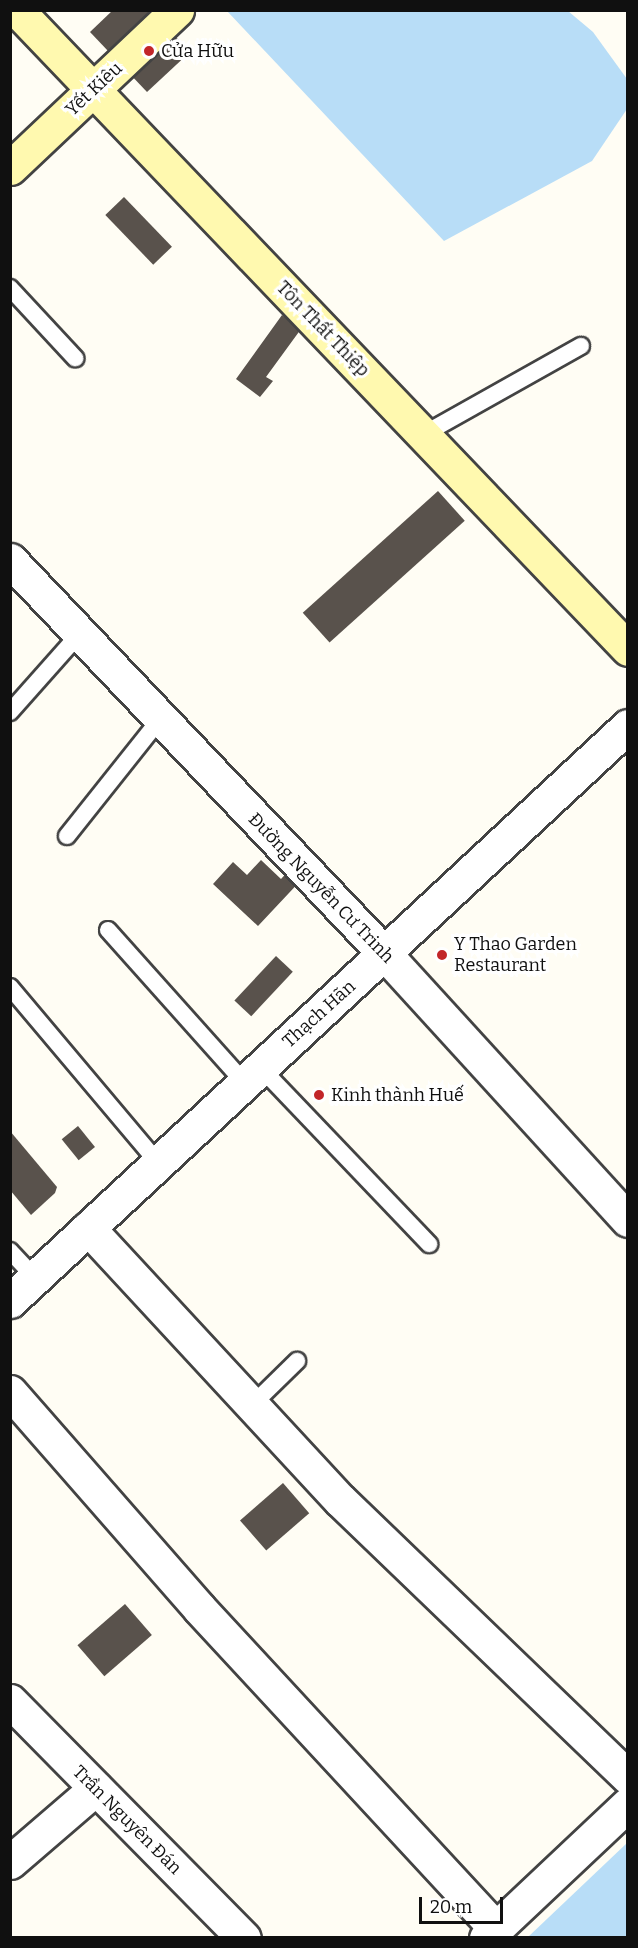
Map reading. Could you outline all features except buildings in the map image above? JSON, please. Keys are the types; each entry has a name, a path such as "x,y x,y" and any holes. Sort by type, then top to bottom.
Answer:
{"street":[{"name":"Tôn Thất Thiệp","path":"17,10 627,649"},
{"name":"Yết Kiêu","path":"10,168 177,10"},
{"name":"Đường Nguyễn Cư Trinh","path":"12,564 81,632 160,719 385,954 627,1220"},
{"name":"Thạch Hãn","path":"10,1301 385,954 627,726"},
{"path":"88,1228 250,1407 387,1548 627,1777"},
{"path":"10,1392 199,1608 491,1933 627,1804"},
{"name":"Trần Nguyên Đán","path":"10,1701 244,1938"},
{"path":"10,1862 96,1788"}],"lane":[{"path":"10,288 75,358"},
{"path":"424,434 581,346"},
{"path":"10,712 81,632"},
{"path":"67,836 160,719"},
{"path":"108,930 252,1075 429,1244"},
{"path":"10,987 158,1163"},
{"path":"10,1251 35,1278"},
{"path":"250,1407 297,1361"}],"water":[{"path":"227,11 568,11 593,32 627,79 627,109 592,161 444,241"},
{"path":"627,1843 627,1937 528,1937"}],"place":[{"name":"Cửa Hữu","path":"149,51"},
{"name":"Y Thao Garden Restaurant","path":"442,955"},
{"name":"Kinh thành Huế","path":"319,1095"}]}
